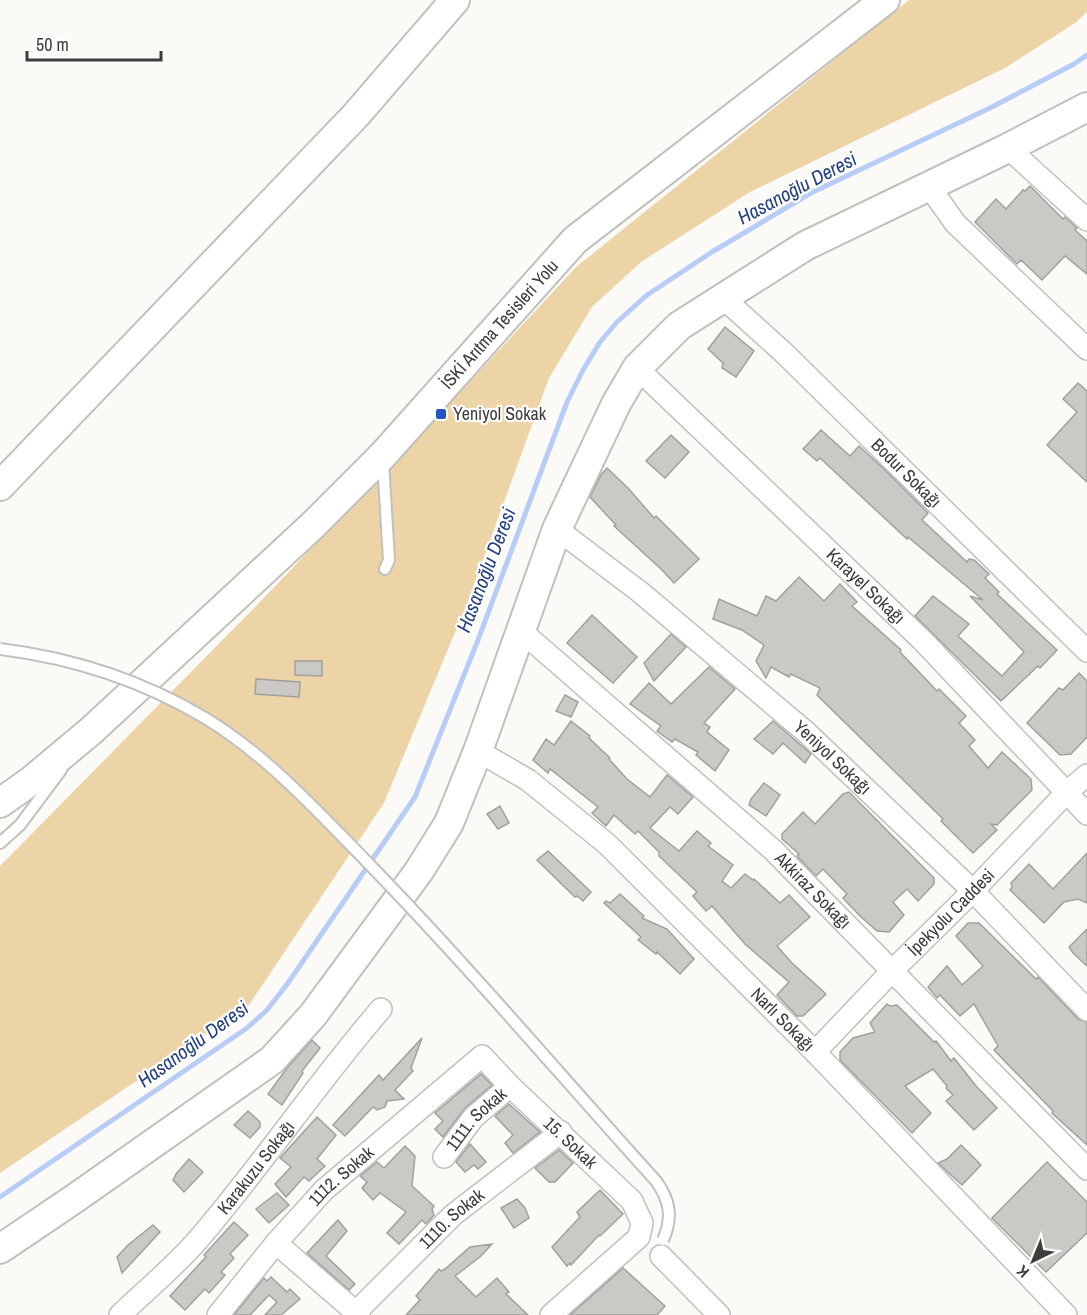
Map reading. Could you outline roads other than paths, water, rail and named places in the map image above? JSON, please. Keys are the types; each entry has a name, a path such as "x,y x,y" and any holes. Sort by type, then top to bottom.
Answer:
{"street":[{"path":"0,486 356,115 455,0"},
{"name":"İSKİ Arıtma Tesisleri Yolu","path":"0,803 31,782 92,730 253,582 383,455 576,240 885,0"},
{"path":"0,1249 74,1200 272,1060 313,1015 419,871 449,823 478,751 557,529 616,404 637,368 679,326 805,246 1008,148 1087,107"},
{"path":"1008,148 1087,220"},
{"path":"929,186 955,223 1087,349"},
{"name":"Bodur Sokağı","path":"722,297 784,353 1087,651"},
{"name":"Karayel Sokağı","path":"637,368 922,640 1087,814"},
{"name":"Yeniyol Sokağı","path":"557,529 640,591 806,732 973,891 1087,1010"},
{"name":"Akkiraz Sokağı","path":"520,630 773,850 1087,1169"},
{"name":"Narlı Sokağı","path":"478,751 528,780 607,844 815,1052 1066,1315"},
{"name":"İpekyolu Caddesi","path":"815,1052 1066,793 1087,775"},
{"name":"Karakuzu Sokağı","path":"120,1315 195,1244 271,1150 343,1053 381,1009"},
{"name":"15. Sokak","path":"482,1056 510,1086 632,1201 642,1223 639,1237 551,1315"},
{"name":"1112. Sokak","path":"218,1315 276,1243 324,1190 482,1056"},
{"name":"1111. Sokak","path":"444,1157 473,1118 510,1086"},
{"name":"1110. Sokak","path":"356,1314 453,1215 561,1132"},
{"path":"276,1243 356,1314"},
{"path":"662,1248 719,1315"}],"lane":[{"path":"383,455 389,561 385,569"},
{"path":"0,649 66,661 117,676 161,695 205,718 245,746 281,776 412,909 656,1181 665,1194 670,1212 662,1248"},
{"name":"İSKİ Arıtma Tesisleri Yolu","path":"0,843 20,825 92,730"}],"waterway":[{"name":"Hasanoğlu Deresi","path":"0,1197 247,1028 267,1010 288,983 415,797 478,640 567,402 600,342 617,322 647,295 712,252 811,193 990,108 1087,55"}],"place":[{"name":"Yeniyol Sokak","path":"441,414"}]}
